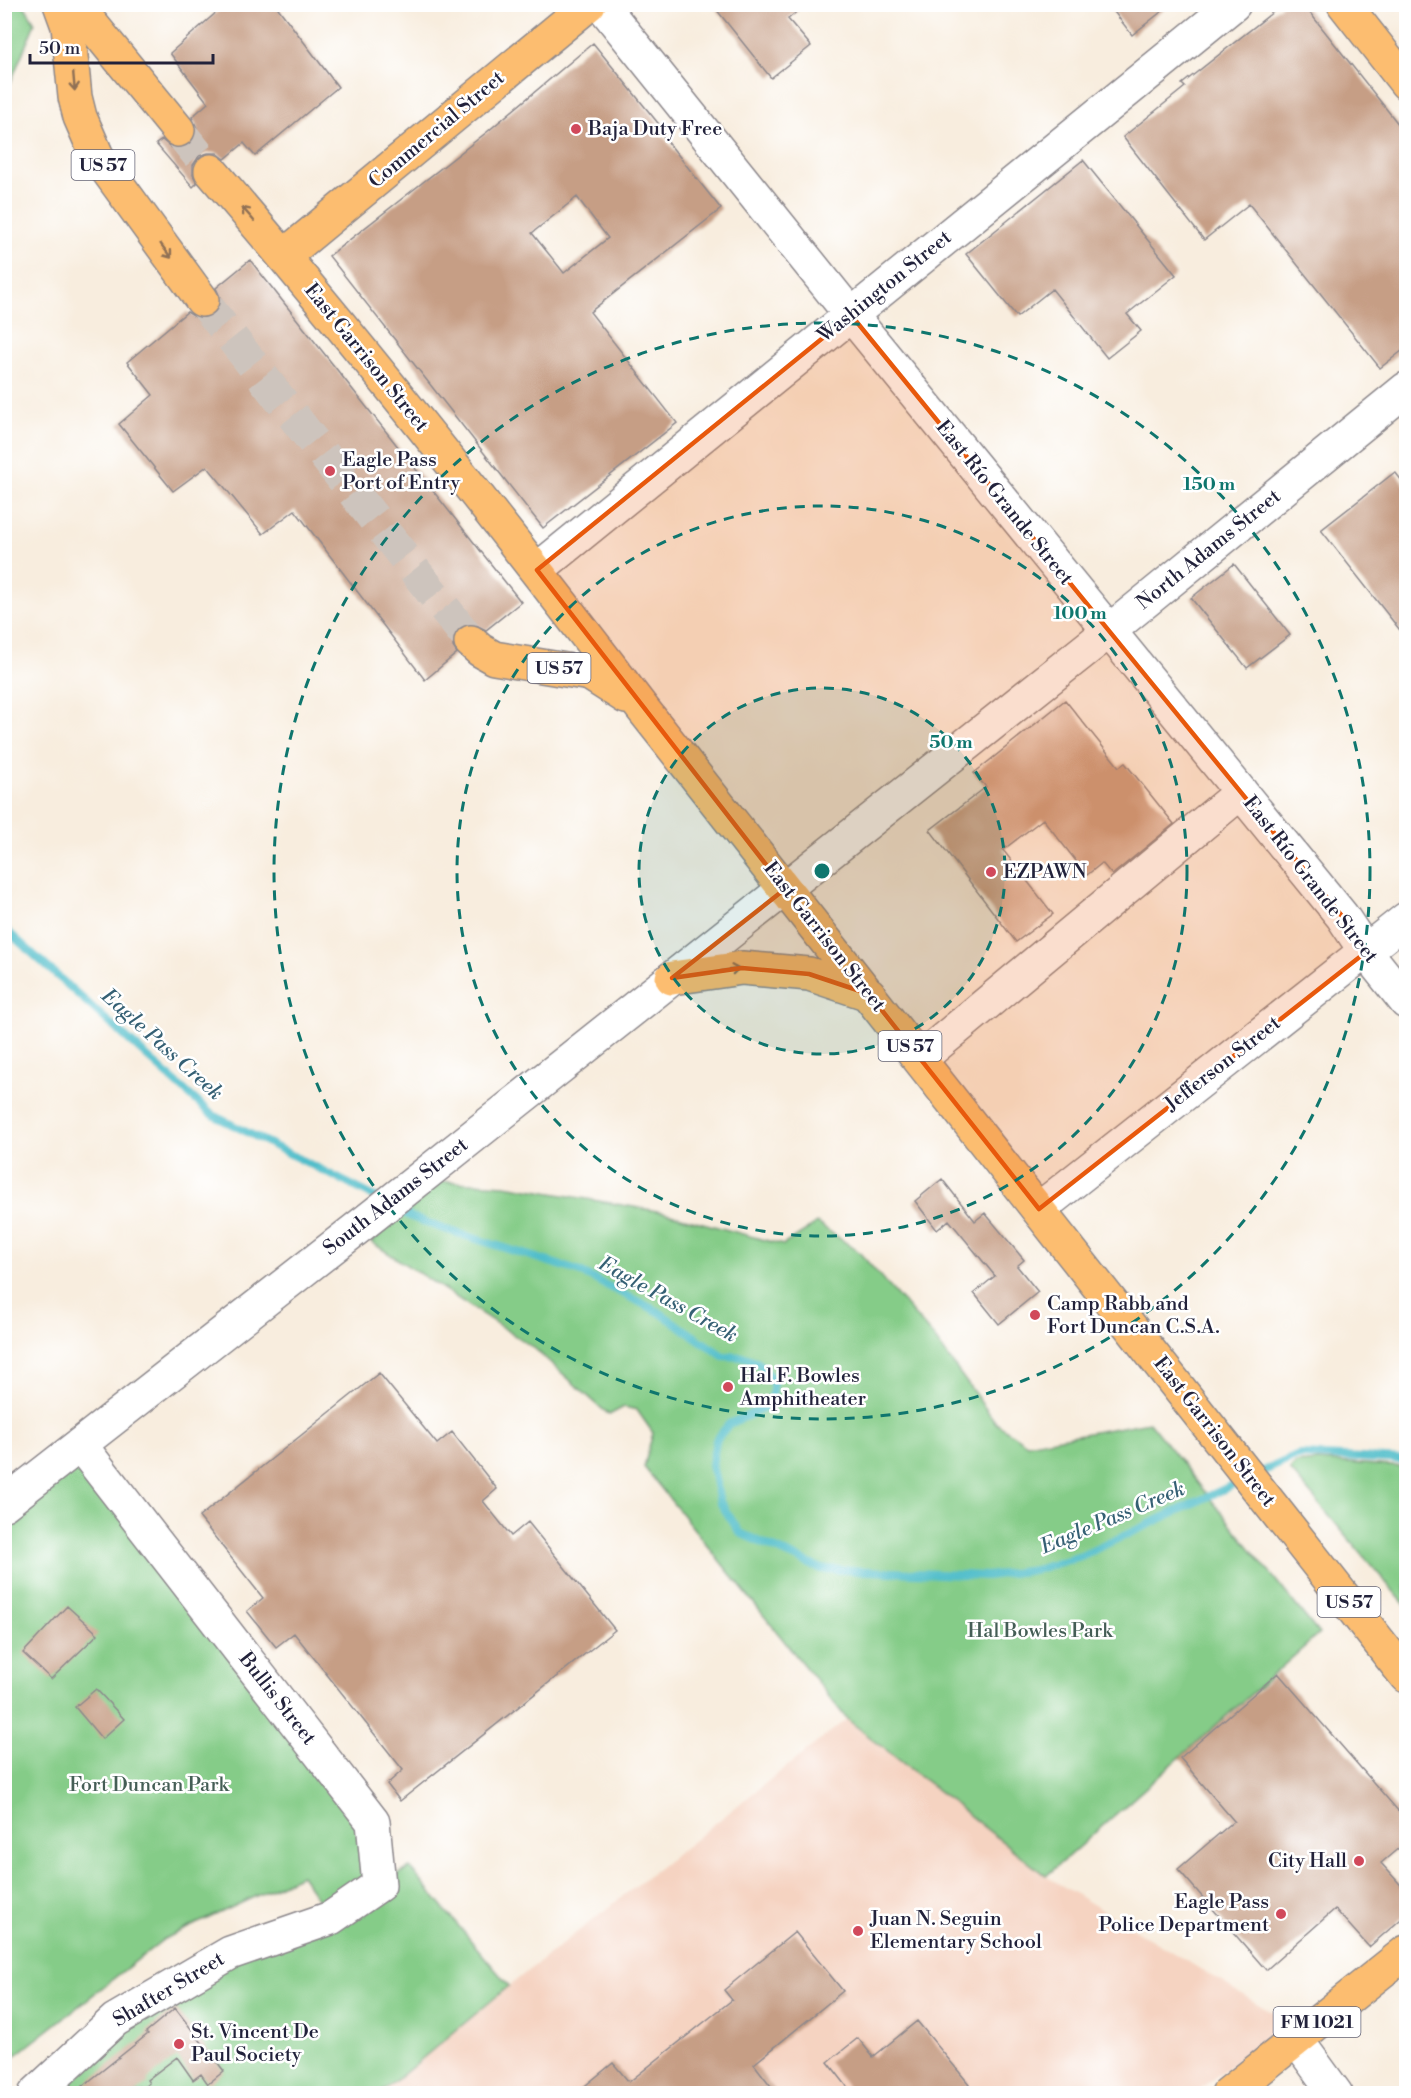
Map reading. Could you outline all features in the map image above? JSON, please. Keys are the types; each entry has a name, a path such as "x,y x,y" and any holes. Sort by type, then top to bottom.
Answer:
{"main road":[{"name":"US 57","path":"60,4 68,26 75,97 97,156 202,300"},
{"path":"75,4 178,130"},
{"name":"Commercial Street","path":"284,256 589,4"},
{"path":"1344,4 1407,83"},
{"name":"US 57","path":"211,171 284,256"},
{"name":"East Garrison Street","path":"284,256 537,570 642,708 1407,1676"},
{"name":"US 57","path":"471,642 494,658 590,674 642,708"},
{"path":"672,978 742,968 809,974 869,994"},
{"name":"FM 1021","path":"1228,2094 1407,1952"}],"street":[{"name":"East Río Grande Street","path":"601,4 851,315 1342,916 1366,952 1407,1002"},
{"name":"Washington Street","path":"537,570 1234,4"},
{"name":"North Adams Street","path":"785,889 1110,631 1407,389"},
{"path":"920,1059 1241,792"},
{"name":"South Adams Street","path":"4,1504 81,1446 785,889"},
{"name":"Jefferson Street","path":"1039,1209 1407,919"},
{"name":"Bullis Street","path":"81,1446 374,1822 379,1885 331,1918 290,1931"},
{"name":"Shafter Street","path":"35,2094 115,2020 230,1953 290,1931"},
{"path":"1296,2039 1336,2094"}],"highlighted area":[{"path":"851,315 1342,916 1366,952 1039,1209 869,994 809,974 742,968 672,978 785,889 537,570"}],"shaded area":[{"name":"Juan N. Seguin Elementary School","path":"847,1719 1046,1876 1286,2021 1195,2093 381,2094 509,1986"}],"green space":[{"path":"5,4 24,5 35,23 5,96"},
{"name":"Hal Bowles Park","path":"436,1181 505,1185 663,1212 783,1245 817,1223 858,1251 932,1335 996,1423 1027,1444 1149,1422 1319,1634 1046,1876 847,1719 644,1467 653,1433 637,1410 624,1407 609,1415 534,1348 371,1242"},
{"name":"Fort Duncan Park","path":"86,1453 361,1821 364,1875 323,1907 301,1875 164,1939 5,2064 5,1515"},
{"path":"1318,1461 1406,1467 1406,1606 1290,1470 1296,1463"},
{"path":"410,1868 509,1986 381,2093 40,2094 230,1953 379,1885"}],"building":[{"path":"226,4 275,4 338,87 255,156 244,143 225,159 217,153 199,156 193,165 193,175 197,183 193,187 156,144 162,140 172,148 180,149 189,145 195,137 197,128 192,117 208,103 170,53"},
{"path":"712,4 806,4 788,19 811,46 771,78"},
{"path":"1108,4 1171,4 1132,35"},
{"path":"1283,4 1303,4 1407,135 1407,347 1380,368 1249,204 1204,240 1123,137 1185,87 1182,84"},
{"path":"593,43 662,128 659,131 721,209 590,312 677,423 543,528 329,256 487,132","holes":["577,197 608,238 564,273 532,233"]},
{"path":"1083,160 1176,275 1127,314 1141,331 1107,358 1052,289 1017,317 966,254"},
{"name":"Eagle Pass Port of Entry","path":"250,260 521,602 486,630 474,624 466,624 457,629 453,647 457,653 425,680 295,510 263,534 207,466 173,491 119,424 153,395 127,362 187,312 203,319 213,315 221,299 216,288"},
{"path":"1395,472 1407,487 1407,639 1321,530"},
{"path":"1234,564 1290,635 1247,668 1191,598"},
{"path":"1065,700 1119,767 1125,763 1174,824 1112,875 1102,863 1087,875 1043,819 1003,850 1053,914 1016,942 930,830 986,787 974,773"},
{"path":"942,1179 975,1221 985,1213 1024,1260 1017,1266 1038,1292 999,1324 974,1293 995,1276 949,1220 937,1230 915,1201"},
{"path":"379,1373 437,1444 452,1432 497,1489 483,1501 511,1536 528,1522 615,1630 400,1801 387,1784 403,1770 294,1633 276,1647 247,1611 263,1598 199,1517"},
{"path":"67,1606 98,1634 51,1679 23,1653"},
{"path":"1278,1673 1407,1821 1407,1841 1381,1863 1407,1892 1407,1914 1369,1947 1335,1909 1266,1970 1178,1869 1234,1821 1180,1758"},
{"path":"96,1689 124,1719 102,1739 75,1707"},
{"path":"795,1932 843,1991 754,2064 777,2094 575,2094 613,2063 629,2082 732,2000 724,1990"},
{"path":"175,2008 224,2071 208,2084 201,2074 193,2080 177,2057 147,2080 149,2083 135,2094 73,2094 148,2034 146,2032"},
{"path":"917,2021 969,2084 957,2094 853,2094 828,2062 858,2038 873,2057"}],"waterway":[{"name":"Eagle Pass Creek","path":"4,928 211,1114 379,1199"},
{"name":"Eagle Pass Creek","path":"395,1208 411,1217 441,1228 578,1271 659,1312 723,1356 745,1357 758,1362 773,1380 773,1391 767,1407 729,1424 716,1440 712,1465 720,1502 740,1533 821,1569 987,1576 1035,1570 1081,1556 1241,1481"},
{"name":"Eagle Pass Creek","path":"1257,1474 1299,1455 1406,1460"}],"tunnel":[{"path":"178,130 211,171"},
{"path":"202,300 471,642"}],"place":[{"name":"Baja Duty Free","path":"576,129"},
{"name":"Eagle Pass Port of Entry","path":"330,471"},
{"name":"EZPAWN","path":"991,872"},
{"name":"Camp Rabb and Fort Duncan C.S.A.","path":"1035,1315"},
{"name":"Hal F. Bowles Amphitheater","path":"728,1387"},
{"name":"City Hall","path":"1359,1861"},
{"name":"Eagle Pass Police Department","path":"1281,1914"},
{"name":"Juan N. Seguin Elementary School","path":"858,1931"},
{"name":"St. Vincent De Paul Society","path":"179,2044"}]}
